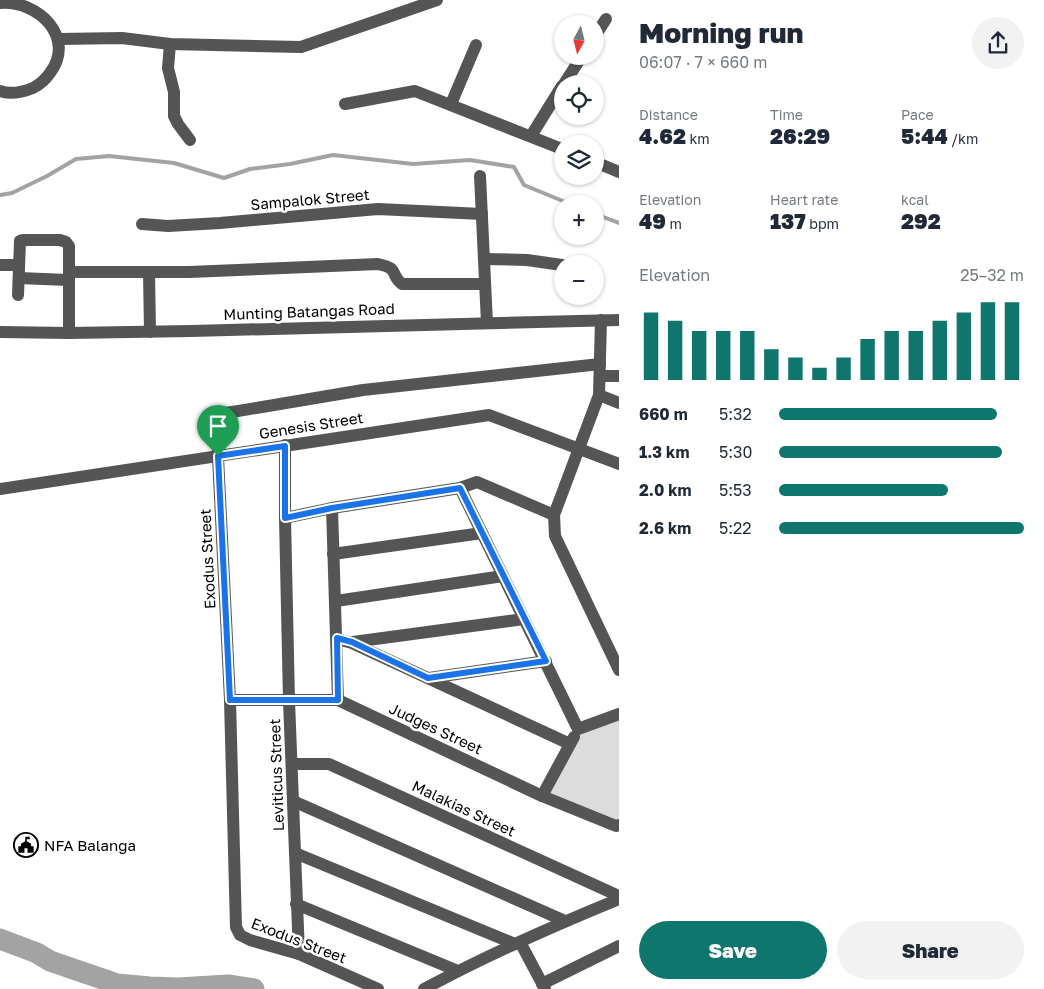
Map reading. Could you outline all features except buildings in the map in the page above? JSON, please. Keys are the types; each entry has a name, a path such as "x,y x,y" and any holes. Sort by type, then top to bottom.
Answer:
{"street":[{"path":"0,3 8,0 31,4 50,18 59,39 57,64 41,84 22,92 0,91"},
{"path":"59,39 122,38 170,44 301,46 437,0"},
{"path":"170,44 168,68 174,92 174,116 190,140"},
{"path":"451,104 476,45"},
{"path":"345,104 415,91 554,146"},
{"path":"531,136 554,99"},
{"path":"604,165 616,170 619,158"},
{"path":"480,176 487,323"},
{"name":"Sampalok Street","path":"142,224 168,226 220,223 378,209 482,214"},
{"path":"18,295 20,241 60,240 66,242 69,246 69,333"},
{"path":"484,259 528,260 554,264"},
{"path":"19,278 378,264 390,266 396,274 398,281 402,284 485,284"},
{"path":"0,265 18,265"},
{"path":"150,272 150,332"},
{"path":"601,320 599,395 554,516 555,536 619,670"},
{"name":"Munting Batangas Road","path":"0,332 150,332 619,320"},
{"name":"Exodus Street","path":"378,989 299,954 250,940 240,935 236,927 230,700 218,456 219,421 221,416 226,414 363,390 600,370 619,376"},
{"path":"599,395 619,403"},
{"name":"Genesis Street","path":"0,489 489,415 619,464"},
{"name":"Leviticus Street","path":"285,446 289,701 299,954"},
{"path":"285,518 332,508 460,488 477,482 554,516"},
{"path":"460,488 578,728"},
{"path":"332,508 338,700"},
{"path":"333,554 482,533"},
{"path":"336,601 504,576"},
{"path":"352,642 524,619"},
{"path":"337,638 352,642 570,744"},
{"path":"428,678 546,661"},
{"name":"Judges Street","path":"230,700 338,700 542,796 616,826 619,825"},
{"path":"542,796 578,728 619,714"},
{"name":"Malakias Street","path":"292,764 329,764 619,898"},
{"path":"293,801 565,921"},
{"path":"295,853 518,943 544,986 619,946"},
{"path":"424,989 565,921 619,898"},
{"path":"296,904 458,971"}],"shaded area":[{"path":"619,714 619,823 545,795 579,732"}],"waterway":[{"path":"0,195 12,193 76,159 109,156 174,163 224,178 250,169 290,164 333,155 413,164 470,160 514,167 524,185 554,197"},
{"path":"604,217 619,223"},
{"path":"0,939 37,953 50,961 117,984 178,988 228,985 254,989"}],"place":[{"name":"NFA Balanga","path":"26,845"}],"route":[{"path":"285,446 285,518 332,508 460,488 546,661 428,678 352,642 337,638 338,700 230,700 218,456 285,446"}]}
